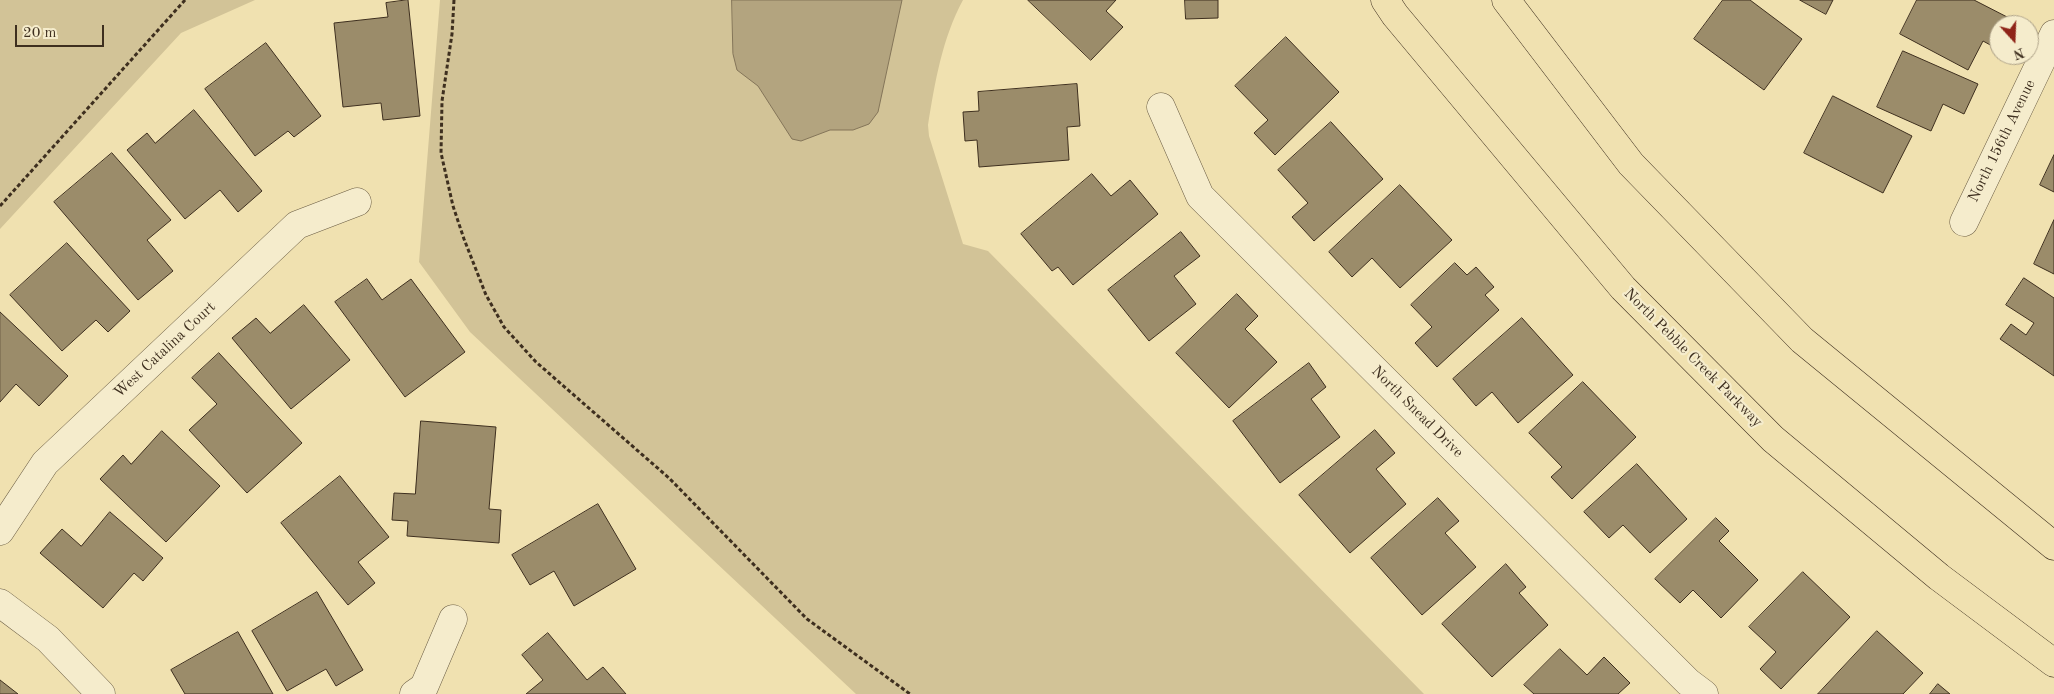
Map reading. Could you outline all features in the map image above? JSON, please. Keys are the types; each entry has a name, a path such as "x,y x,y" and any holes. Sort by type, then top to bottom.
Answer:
{"main road":[{"name":"North Pebble Creek Parkway","path":"1385,0 1395,16 1623,288 1773,439 1939,577 2054,663"},
{"path":"1506,0 1631,164 1802,340 2054,546"}],"street":[{"name":"North 156th Avenue","path":"1964,222 2054,34"},
{"name":"North Snead Drive","path":"1161,107 1200,196 1690,690"},
{"name":"West Catalina Court","path":"0,531 44,463 297,225 357,202"},
{"path":"0,603 48,640 101,694"},
{"path":"414,694 424,687 453,619"}],"path":[{"path":"0,206 89,106 168,22 185,0"},
{"path":"454,0 452,34 442,101 440,154 453,206 464,239 486,295 504,327 536,362 669,478 807,619 910,694"}],"shaded area":[{"path":"0,0 255,0 181,33 0,229"},
{"path":"440,0 963,0 945,45 928,125 929,136 963,244 988,251 1424,694 856,694 470,332 419,262"},
{"path":"732,0 902,0 878,112 869,124 853,130 830,130 801,141 792,139 758,86 737,70 733,54"}],"building":[{"path":"408,0 420,116 383,120 381,103 343,107 334,23 388,17 386,3"},
{"path":"1028,0 1116,0 1106,11 1123,27 1091,60"},
{"path":"1185,0 1218,0 1218,18 1186,19"},
{"path":"1723,0 1750,0 1802,39 1764,90 1694,39"},
{"path":"1800,0 1833,0 1826,14"},
{"path":"1917,0 1974,0 2003,15 1989,15 1989,44 1983,41 1968,70 1900,34"},
{"path":"1286,37 1339,92 1275,155 1254,133 1268,120 1235,86"},
{"path":"266,43 321,116 294,137 288,131 255,156 205,89"},
{"path":"1903,51 1978,84 1964,114 1943,104 1931,131 1877,107"},
{"path":"1077,84 1080,126 1067,127 1069,160 979,167 977,140 965,141 963,112 979,111 978,92"},
{"path":"1833,96 1912,136 1883,193 1804,153"},
{"path":"194,110 262,191 238,212 220,190 185,219 127,150 147,133 155,143"},
{"path":"1331,122 1383,179 1314,241 1292,217 1308,203 1278,170"},
{"path":"112,153 171,220 147,240 173,271 138,300 54,202"},
{"path":"2054,155 2054,192 2040,185"},
{"path":"1092,174 1111,196 1130,180 1158,214 1073,285 1058,267 1052,271 1021,234"},
{"path":"1400,185 1452,240 1400,288 1372,258 1352,277 1329,252"},
{"path":"2054,220 2054,274 2034,264"},
{"path":"1181,232 1200,256 1174,276 1196,304 1149,341 1108,290"},
{"path":"67,243 130,311 108,332 96,320 62,351 10,295"},
{"path":"1455,263 1467,275 1476,267 1494,287 1485,295 1499,310 1437,367 1415,343 1432,327 1411,305"},
{"path":"2024,278 2054,298 2054,376 2000,339 2011,324 2026,335 2034,323 2006,305"},
{"path":"367,279 382,300 411,279 465,352 405,397 335,302"},
{"path":"1237,294 1258,316 1245,329 1277,362 1229,408 1176,353"},
{"path":"304,305 350,360 291,409 232,338 256,318 270,333"},
{"path":"0,312 68,376 39,406 16,384 0,402"},
{"path":"1522,318 1573,375 1518,423 1492,392 1476,406 1453,379"},
{"path":"219,353 302,443 247,493 189,430 217,404 192,378"},
{"path":"1309,363 1326,387 1311,399 1340,437 1280,483 1233,421"},
{"path":"1583,382 1636,437 1572,499 1551,477 1562,467 1529,433"},
{"path":"421,421 496,427 489,509 501,510 499,543 407,536 408,521 392,520 394,493 415,494"},
{"path":"1375,430 1395,453 1376,469 1406,504 1350,553 1299,495"},
{"path":"162,431 220,486 166,542 100,479 123,455 131,464"},
{"path":"1637,464 1687,519 1650,553 1623,525 1609,538 1584,512"},
{"path":"340,476 389,537 358,562 375,583 348,605 281,523"},
{"path":"1438,498 1459,521 1445,533 1476,567 1422,615 1371,558"},
{"path":"598,504 636,569 574,606 554,571 530,585 512,555"},
{"path":"110,512 163,558 143,581 134,573 103,608 40,553 62,529 81,546"},
{"path":"1716,518 1729,531 1719,541 1758,580 1721,618 1693,590 1680,603 1655,579"},
{"path":"1506,564 1526,587 1519,593 1548,625 1492,677 1442,624"},
{"path":"1803,572 1850,617 1781,689 1760,669 1776,652 1749,627"},
{"path":"317,592 363,670 336,686 326,669 287,691 252,631"},
{"path":"1877,631 1923,673 1903,694 1818,694"},
{"path":"238,632 273,694 185,694 171,670"},
{"path":"548,633 587,680 603,667 626,694 526,694 543,680 522,655"},
{"path":"1560,649 1587,675 1604,657 1630,683 1618,694 1534,694 1524,685"},
{"path":"0,680 18,694 0,694"},
{"path":"1938,684 1950,694 1930,694"}]}
